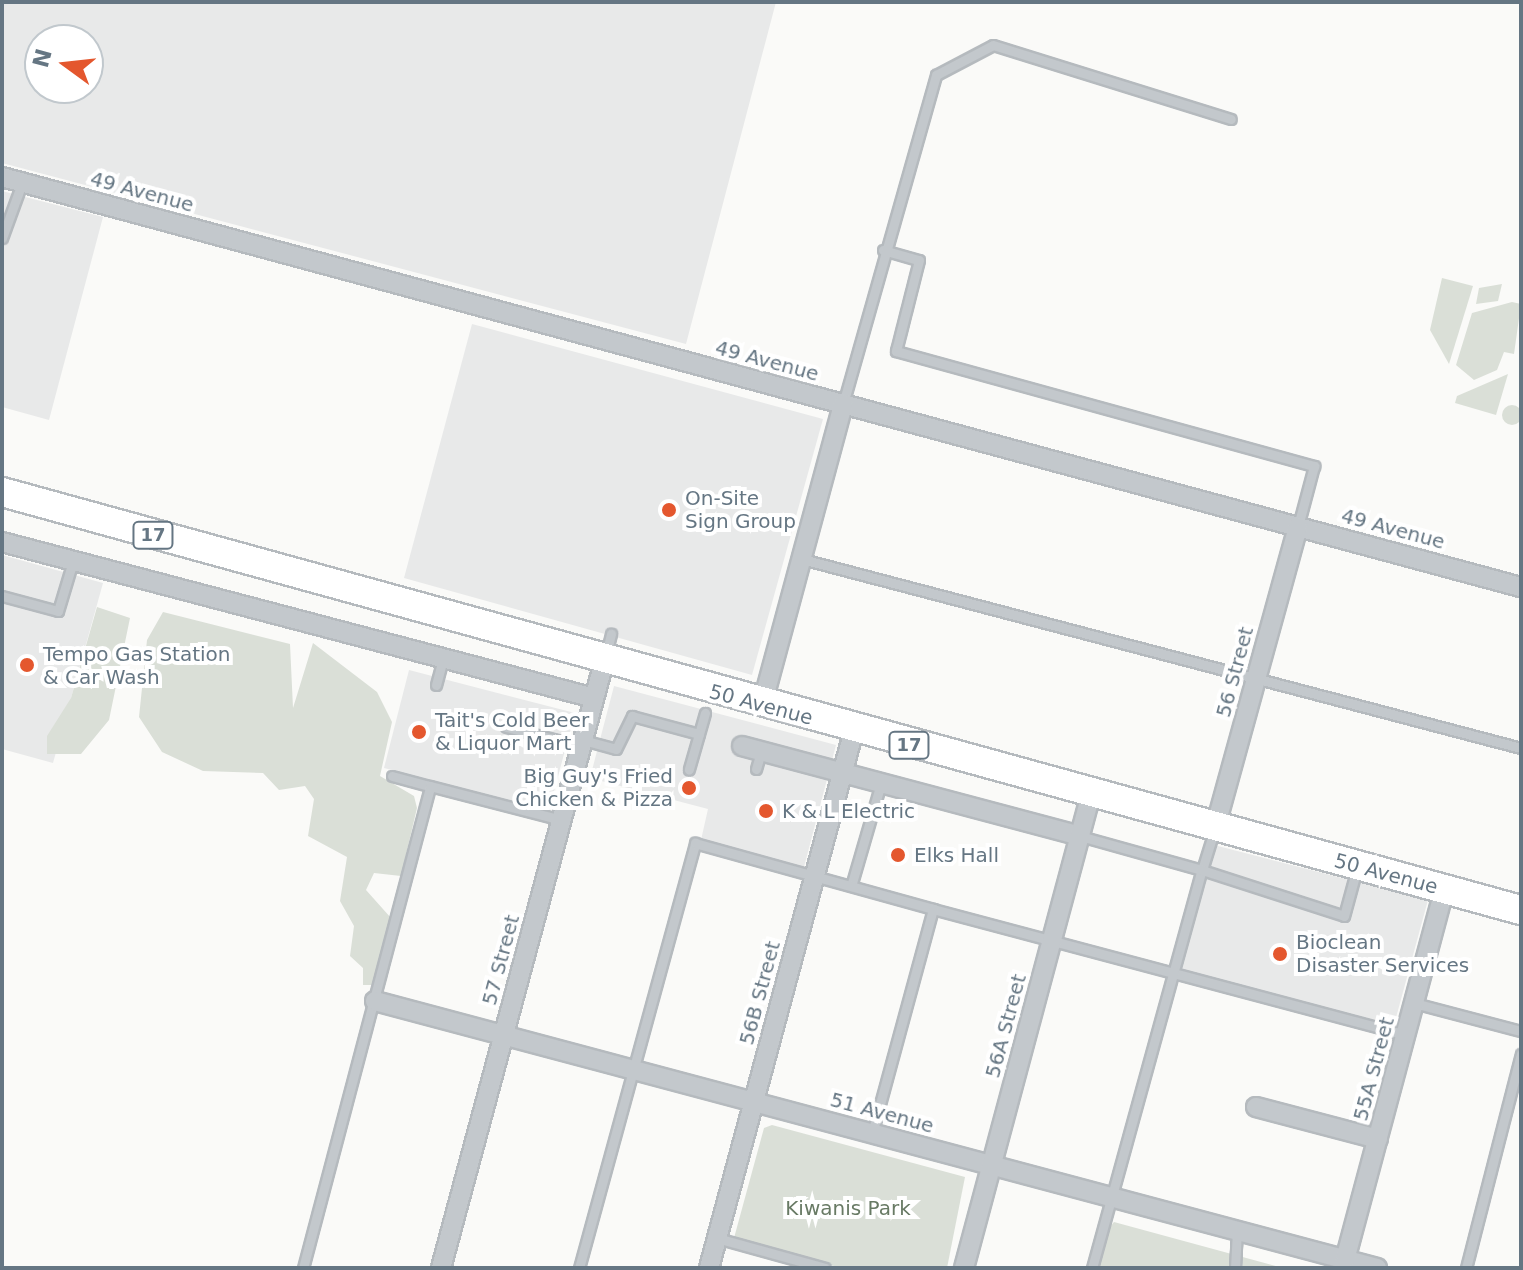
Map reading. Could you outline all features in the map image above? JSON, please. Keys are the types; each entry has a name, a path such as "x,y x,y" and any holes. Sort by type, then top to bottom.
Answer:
{"main road":[{"name":"50 Avenue","path":"2,492 604,662 1521,910"}],"street":[{"name":"49 Avenue","path":"2,177 1521,587"},
{"path":"762,705 843,404"},
{"name":"56 Street","path":"1215,828 1298,526"},
{"path":"2,542 594,698"},
{"name":"57 Street","path":"441,1268 604,662"},
{"name":"56B Street","path":"709,1268 854,730"},
{"path":"742,746 758,760 843,772 1080,836"},
{"name":"56A Street","path":"964,1268 1091,795"},
{"name":"55A Street","path":"1345,1260 1444,890"},
{"name":"51 Avenue","path":"375,1001 1377,1268"},
{"path":"1256,1107 1378,1139"}],"lane":[{"path":"843,404 883,250 936,75 993,45 1231,119"},
{"path":"2,238 22,183"},
{"path":"883,250 919,260 896,351 1314,466 1298,526"},
{"path":"802,559 1521,748"},
{"path":"2,596 58,611 73,561"},
{"path":"604,662 611,634"},
{"path":"436,685 443,659"},
{"path":"689,770 705,713"},
{"path":"506,727 616,749 632,716 699,734"},
{"path":"392,776 561,820"},
{"path":"852,883 881,783"},
{"path":"303,1268 430,786"},
{"path":"1092,1268 1215,828"},
{"path":"1080,836 1202,870 1344,916 1358,867"},
{"path":"579,1268 695,843 1406,1035"},
{"path":"872,1133 933,909"},
{"path":"1414,1003 1521,1031"},
{"path":"1466,1268 1521,1054"},
{"path":"1235,1268 1237,1231"},
{"path":"717,1238 825,1268"}],"shaded area":[{"path":"2,2 776,2 686,344 2,163"},
{"path":"2,191 103,217 49,420 2,407"},
{"path":"472,324 823,419 752,675 404,578"},
{"path":"2,555 103,583 53,763 2,749"},
{"path":"409,670 575,713 549,810 384,768"},
{"path":"614,686 836,745 804,867 701,840 708,809 590,778"},
{"path":"1214,845 1428,900 1394,1025 1181,969"}],"green space":[{"path":"1442,278 1473,286 1449,364 1430,330"},
{"path":"1502,284 1498,301 1476,304 1479,288"},
{"path":"1512,302 1521,304 1514,354 1504,352 1497,370 1474,380 1456,365 1472,313"},
{"path":"1508,374 1496,415 1455,403 1457,396"},
{"path":"1512,405 1519,408 1522,415 1519,422 1512,425 1505,422 1502,415 1505,408"},
{"path":"97,607 130,618 109,720 81,754 47,754 47,736 71,698"},
{"path":"163,612 290,644 293,708 313,643 377,692 392,722 380,776 414,796 417,808 401,876 374,873 366,890 391,918 373,985 363,985 363,968 350,956 354,926 340,901 347,857 308,836 314,799 305,786 279,790 263,773 203,771 162,752 139,717 147,640"},
{"name":"Kiwanis Park","path":"772,1125 965,1177 947,1268 841,1268 734,1238 764,1128"},
{"path":"1114,1222 1283,1268 1093,1268 1099,1241"}],"place":[{"name":"On-Site Sign Group","path":"669,510"},
{"name":"Tempo Gas Station & Car Wash","path":"27,665"},
{"name":"Tait's Cold Beer & Liquor Mart","path":"419,732"},
{"name":"Big Guy's Fried Chicken & Pizza","path":"689,788"},
{"name":"K & L Electric","path":"766,811"},
{"name":"Elks Hall","path":"898,855"},
{"name":"Bioclean Disaster Services","path":"1280,954"}]}
